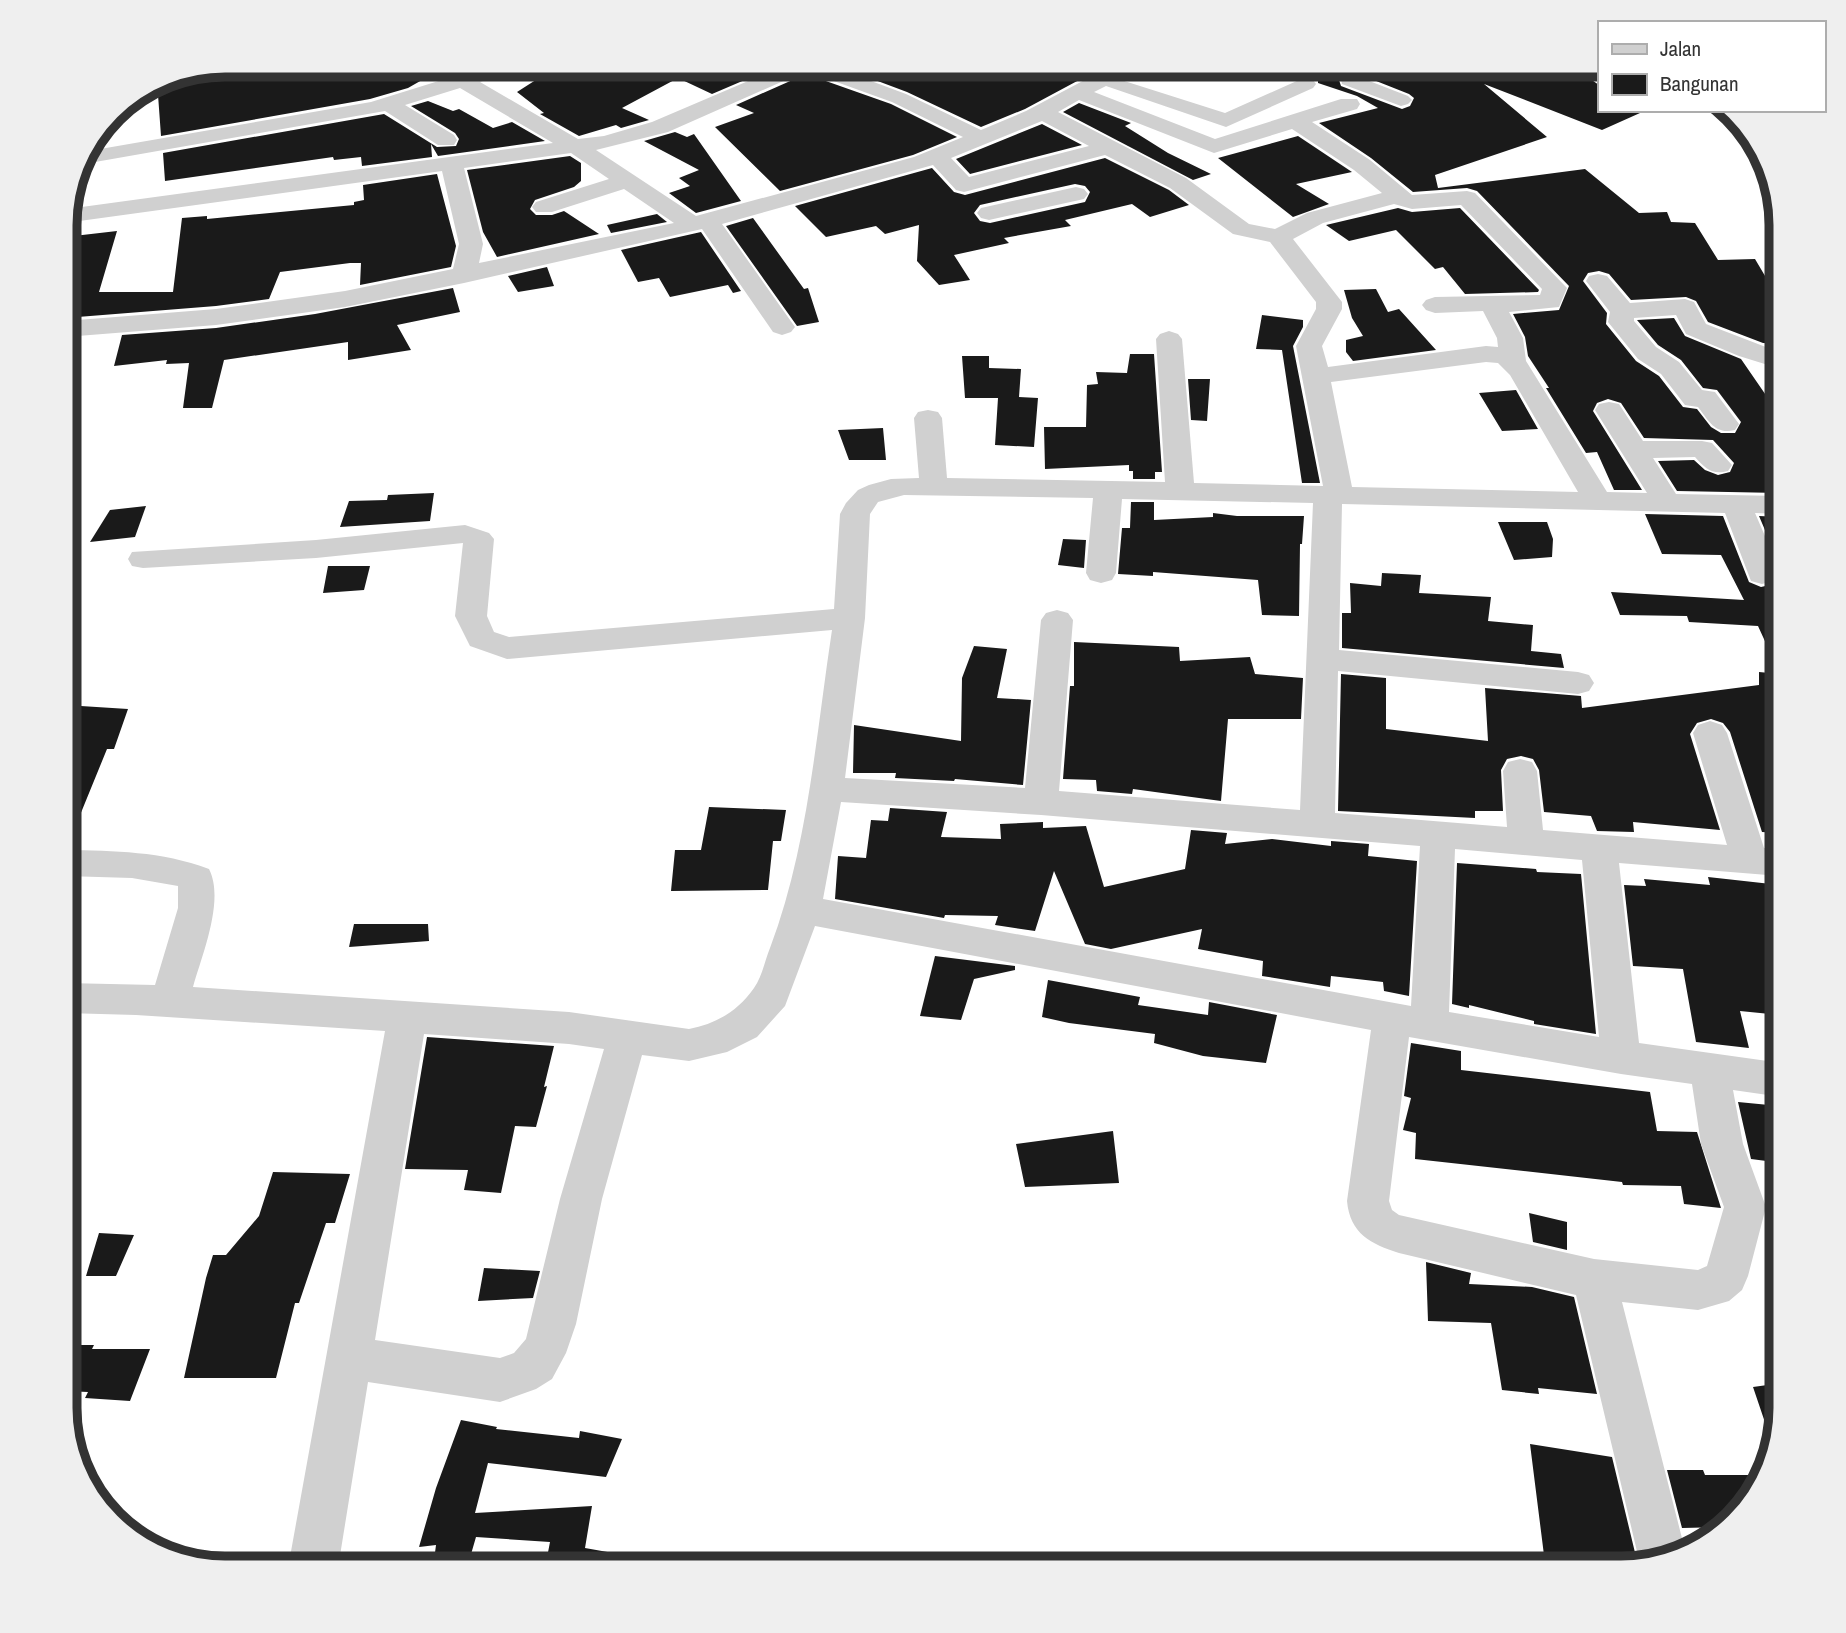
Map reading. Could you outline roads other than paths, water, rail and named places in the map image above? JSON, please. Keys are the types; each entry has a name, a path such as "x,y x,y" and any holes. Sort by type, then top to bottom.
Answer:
{"street":[{"path":"456,77 700,223 782,327"},
{"path":"93,157 321,119 388,104 474,77"},
{"path":"77,213 576,147 660,127 775,77"},
{"path":"843,77 899,97 983,139"},
{"path":"77,328 216,317 356,298 700,223 838,187 937,156 1042,112 1106,77"},
{"path":"1349,77 1349,80 1401,100"},
{"path":"1102,79 1226,121 1306,84"},
{"path":"1079,93 1211,146 1349,104"},
{"path":"388,104 446,140"},
{"path":"1042,112 1178,183 1241,229 1278,237 1329,302 1329,309 1309,346 1317,376 1333,496 1322,659 1317,825"},
{"path":"1295,121 1362,164 1397,196 1412,202 1467,198 1555,288 1550,302 1517,305 1435,305"},
{"path":"964,185 1108,148"},
{"path":"937,156 1011,235"},
{"path":"452,164 471,244 464,276"},
{"path":"544,207 627,181"},
{"path":"989,213 1076,194"},
{"path":"1278,237 1315,218 1397,196"},
{"path":"1598,281 1623,310"},
{"path":"1492,303 1510,338 1513,361"},
{"path":"1623,310 1685,307 1695,329 1732,343 1750,355 1769,359"},
{"path":"1623,310 1621,322 1647,354 1670,368 1695,399 1705,398 1725,424"},
{"path":"1168,339 1180,491"},
{"path":"1317,376 1486,354 1506,356 1532,386 1598,502"},
{"path":"1609,410 1667,503"},
{"path":"928,418 934,486"},
{"path":"1634,450 1703,449 1718,465"},
{"path":"77,998 170,1001 569,1028 689,1045 713,1041 743,1026 771,995 803,909 826,789 849,618 858,503 872,492 934,486 1769,505"},
{"path":"1101,573 1108,489"},
{"path":"1736,504 1759,557 1762,575"},
{"path":"143,559 316,549 465,534 479,539 471,616 481,639 507,648 849,618"},
{"path":"1041,802 1057,620"},
{"path":"1322,659 1578,682"},
{"path":"826,789 1041,802 1765,862 1710,733"},
{"path":"1520,771 1526,841"},
{"path":"1438,835 1411,1022 1368,1201 1372,1221 1379,1227 1399,1234 1594,1279 1710,1289 1726,1276 1745,1207 1722,1144 1710,1070"},
{"path":"1599,847 1621,1058"},
{"path":"77,863 178,870 196,879 196,908 170,1001"},
{"path":"803,909 1411,1022 1621,1058 1769,1078"},
{"path":"315,1556 407,1018"},
{"path":"350,1358 500,1380 522,1374 534,1366 543,1354 550,1334 575,1221 628,1036"},
{"path":"1594,1279 1661,1550"}]}
